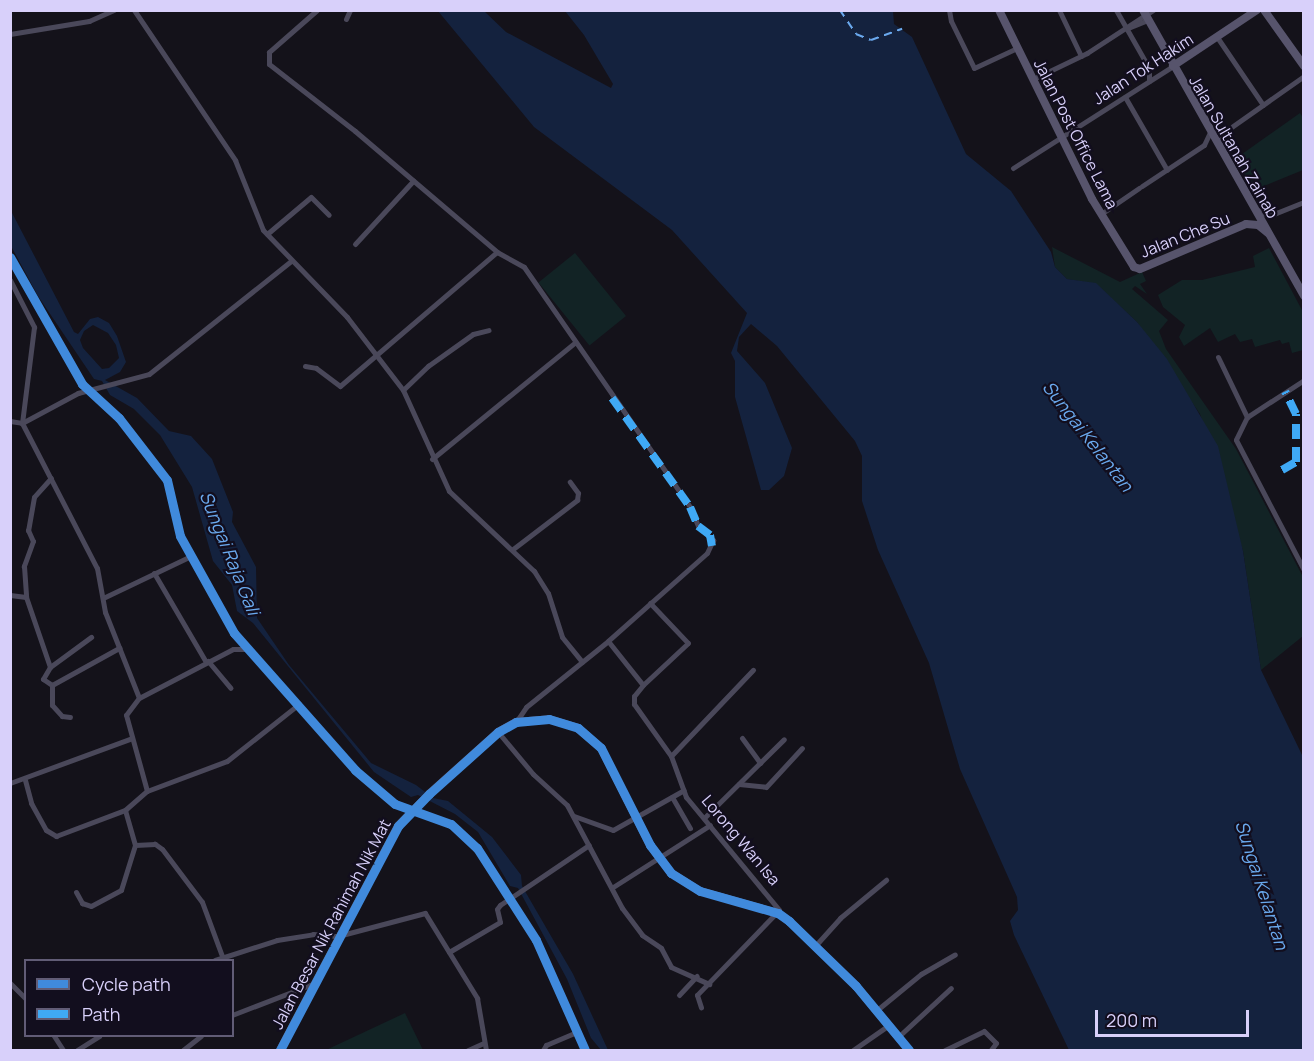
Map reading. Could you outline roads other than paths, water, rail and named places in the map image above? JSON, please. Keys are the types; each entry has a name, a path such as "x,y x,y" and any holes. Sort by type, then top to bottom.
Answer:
{"street":[{"path":"10,34 88,21 114,10"},
{"path":"134,10 232,156 253,211 267,234 346,317 378,356 403,390 432,459 449,491 462,506 513,549 543,583 562,637 582,662"},
{"path":"346,19 350,10"},
{"name":"Jalan Post Office Lama","path":"999,10 1062,140 1101,214 1134,267"},
{"path":"1059,10 1081,56"},
{"path":"1116,10 1149,68 1149,81"},
{"path":"1032,79 1081,56 1153,10"},
{"name":"Jalan Tok Hakim","path":"1013,168 1062,140 1257,10"},
{"path":"1264,10 1304,66"},
{"path":"314,12 269,52 269,64 497,252 524,267 574,343 690,507 698,526 710,535 712,546 608,641 526,707 516,722"},
{"path":"950,12 975,68 1017,48"},
{"name":"Jalan Sultanah Zainab","path":"1145,15 1218,148 1247,198 1256,209 1304,296"},
{"path":"1217,37 1263,105"},
{"path":"1218,148 1223,133 1304,76"},
{"path":"1125,97 1167,170"},
{"path":"1101,214 1204,145 1210,132"},
{"path":"355,244 413,181"},
{"path":"267,234 310,197 329,215"},
{"path":"1246,224 1254,216 1247,198"},
{"path":"1256,209 1269,216 1304,202"},
{"path":"1246,224 1258,225 1268,233"},
{"name":"Jalan Che Su","path":"1134,267 1140,268 1246,224"},
{"path":"305,366 316,368 339,387 497,252"},
{"path":"10,257 88,392 118,417 167,479 180,535 219,609 249,649 355,770 395,804 437,818 466,836 536,940 585,1050"},
{"path":"10,421 22,423 68,397 88,392 114,381 149,374 291,261"},
{"path":"10,280 34,327 27,360 22,423 96,568 102,598 139,698"},
{"path":"403,390 428,366 473,334 489,330"},
{"path":"432,459 574,343"},
{"path":"1218,357 1247,417"},
{"path":"1304,380 1247,417 1236,440 1304,570"},
{"path":"50,667 26,597 24,565 33,541 28,530 34,497 51,478"},
{"path":"513,549 578,500 578,493 570,482"},
{"path":"102,598 191,556"},
{"path":"154,573 207,662 231,688"},
{"path":"10,595 26,597"},
{"path":"608,641 644,685 688,643 650,603"},
{"path":"52,685 43,678 50,667 91,637"},
{"path":"52,685 119,648"},
{"path":"147,791 126,715 139,698 234,648 249,649"},
{"path":"671,756 753,670"},
{"path":"52,685 52,705 62,716 70,717"},
{"name":"Lorong Wan Isa","path":"644,685 634,696 634,704 671,756 684,790 704,818 772,898 778,913"},
{"path":"25,780 31,803 46,830 56,836 125,810 147,791 227,761 299,704"},
{"name":"Jalan Besar Nik Rahimah Nik Mat","path":"280,1050 391,838 413,810 498,732 516,722 549,719 590,736 610,760 636,818 658,858 671,873 700,891 778,913 815,946 877,1010 909,1050"},
{"path":"498,732 574,816 624,911 642,935 661,948 671,967 697,976 709,984"},
{"path":"10,783 25,780 132,738"},
{"path":"742,738 760,763"},
{"path":"704,818 784,739"},
{"path":"739,784 759,788 768,785 802,748"},
{"path":"574,816 588,819 606,830 636,818 684,790"},
{"path":"672,797 690,828"},
{"path":"76,892 82,903 92,906 121,890 135,845 125,810"},
{"path":"613,887 710,825"},
{"path":"135,845 155,844 162,849 202,902 222,956"},
{"path":"449,952 500,922 497,909 589,845"},
{"path":"815,946 840,918 885,880"},
{"path":"217,959 277,940 313,934 338,936 425,913 477,998 486,1050"},
{"path":"701,1007 698,995 778,913"},
{"path":"877,1010 921,974 955,954"},
{"path":"680,995 697,976"},
{"path":"10,983 24,997"},
{"path":"234,1015 315,983"},
{"path":"898,1037 951,988"},
{"path":"852,1050 889,1025"},
{"path":"945,1050 984,1031 996,1043 991,1050"},
{"path":"543,1050 546,1045 577,1032"},
{"path":"55,1037 63,1050"},
{"path":"77,1050 96,1037"},
{"path":"183,1050 199,1037"},
{"path":"468,1050 484,1042"}],"water":[{"name":"Sungai Kelantan","path":"438,11 484,11 506,32 611,88 613,84 584,35 565,11 893,11 894,24 912,37 966,154 1011,191 1051,252 1055,267 1067,279 1096,283 1137,322 1167,359 1218,446 1243,551 1261,670 1303,757 1303,1050 1069,1050 1014,935 1010,921 1018,910 1017,897 960,769 929,663 878,550 862,501 862,456 855,441 777,346 751,324 739,337 737,351 765,383 792,448 784,476 769,490 761,490 735,397 735,361 731,353 747,313 672,230 534,127"},
{"name":"Sungai Raja Gali","path":"10,209 74,332 78,334 90,319 98,317 109,323 117,336 126,362 120,372 105,380 137,398 169,431 191,436 212,459 233,512 232,522 256,567 257,618 289,665 371,763 416,785 433,798 448,801 492,837 521,875 522,886 573,974 608,1050 601,1050 591,1038 567,979 518,888 510,886 478,832 455,814 418,795 411,797 374,772 253,623 237,611 232,585 213,561 192,487 160,435 134,409 110,395 102,381 94,379 38,296 11,246","holes":["93,325 108,333 116,345 119,358 109,368 102,369 83,348 80,340 84,331"]}]}
